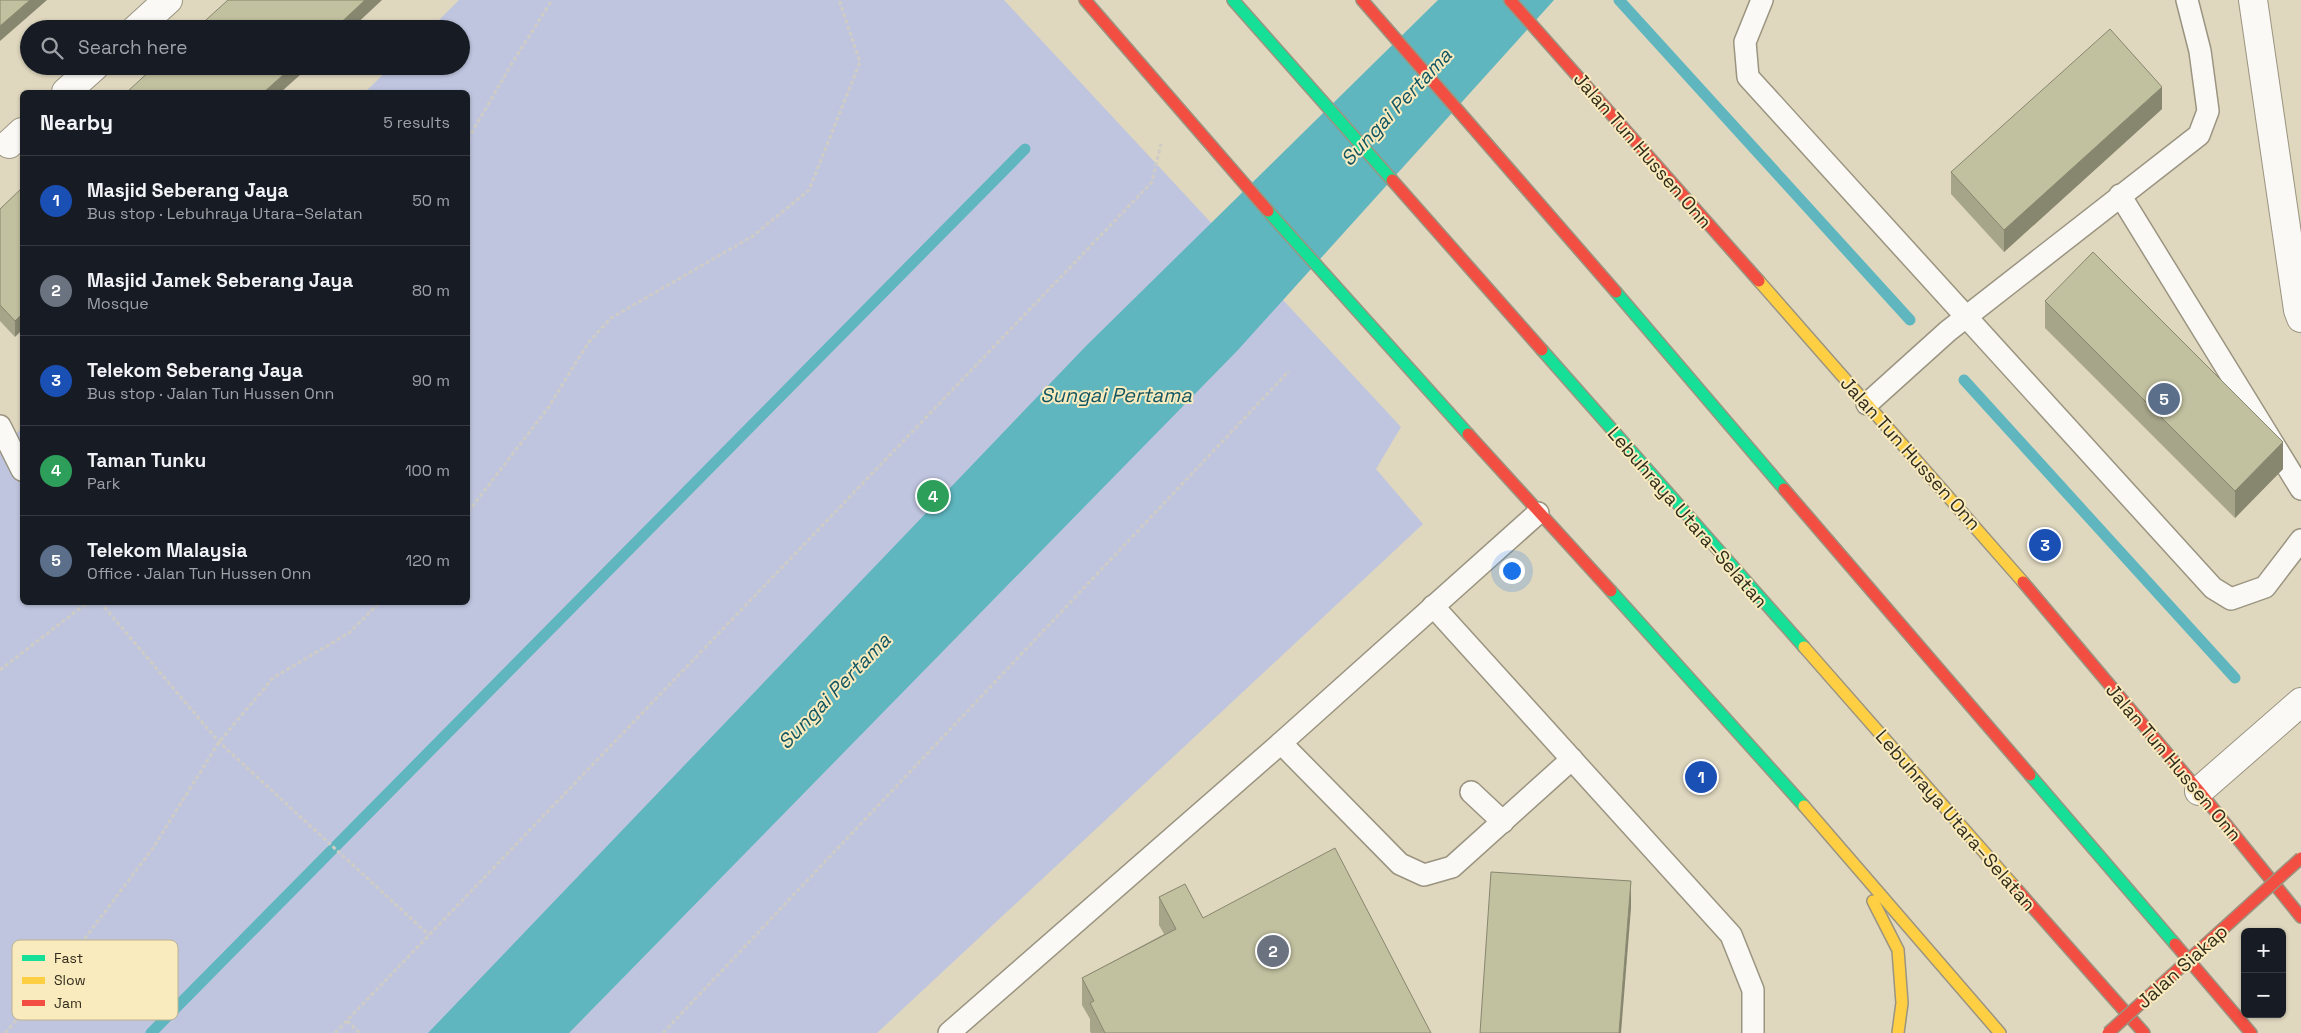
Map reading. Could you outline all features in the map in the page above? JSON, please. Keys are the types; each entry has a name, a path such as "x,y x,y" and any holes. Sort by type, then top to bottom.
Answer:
{"main road":[{"path":"1084,0 1186,120 1338,291 1852,860 2000,1033"},
{"name":"Lebuhraya Utara–Selatan","path":"1233,0 2144,1033"},
{"path":"1362,0 1493,149 2252,1033"},
{"name":"Jalan Tun Hussen Onn","path":"1510,0 1978,528 2199,791 2301,917"},
{"name":"Jalan Siakap","path":"2108,1033 2301,858"},
{"path":"1852,860 1898,950 1902,1003 1898,1033"}],"street":[{"path":"146,20 168,0"},
{"path":"2253,0 2300,311"},
{"path":"68,90 85,75"},
{"path":"2199,791 2301,702"}],"lane":[{"path":"1762,0 1745,42 1748,77 2212,588 2231,599 2266,587 2301,540"},
{"path":"1867,404 1948,331 1967,318 2199,134 2208,111 2200,51 2187,0"},
{"path":"2120,195 2301,489"},
{"path":"0,426 20,466"},
{"path":"949,1033 1281,743 1538,513"},
{"path":"1433,606 1731,935 1753,990 1753,1033"},
{"path":"1281,743 1400,864 1424,875 1452,867 1572,759"},
{"path":"1471,792 1503,822"}],"path":[{"path":"470,136 552,0"},
{"path":"470,509 548,408 588,342 611,318 753,236 809,190 860,62 839,0"},
{"path":"335,1033 1152,182 1162,146 1157,138"},
{"path":"663,1033 1289,371"},
{"path":"0,670 84,605"},
{"path":"103,605 219,742 429,935"},
{"path":"84,940 154,848 219,742 273,678 349,633 377,605"},
{"path":"6,1033 17,1020"},
{"path":"347,1021 360,1033"}],"shaded area":[{"path":"459,0 1004,0 1401,427 1376,469 1423,524 877,1033 0,1033 0,450 20,430 20,605 470,605 470,90 367,90 383,75 470,75 470,20 439,20"}],"water":[{"name":"Sungai Pertama","path":"1438,0 1554,0 1237,351 569,1033 428,1033 1086,346"}],"building":[{"path":"0,0 30,0 0,26"},
{"path":"228,0 365,0 344,20 206,20"},
{"path":"2110,29 2162,87 2004,230 1951,172"},
{"path":"145,75 283,75 266,90 129,90"},
{"path":"20,190 20,316 15,321 0,305 0,209"},
{"path":"2093,252 2283,442 2235,491 2045,301"},
{"path":"1335,848 1431,1033 1105,1033 1090,1003 1094,1001 1082,978 1176,929 1159,897 1185,884 1203,918"},
{"path":"1491,872 1631,881 1619,1033 1480,1033"}],"waterway":[{"path":"1619,0 1910,320"},
{"path":"178,1006 1025,149"},
{"path":"1964,380 2235,678"},
{"path":"151,1033 164,1020"}],"traffic: fast":[{"path":"1233,0 1392,180"},
{"path":"1268,211 1468,434"},
{"path":"1616,292 1784,489"},
{"path":"1542,350 1804,647"},
{"path":"1611,591 1804,806"},
{"path":"2030,775 2175,944"}],"traffic: slow":[{"path":"1759,281 2023,582"},
{"path":"1804,647 2013,885"},
{"path":"1804,806 2000,1033"},
{"path":"1873,901 1898,950 1902,1003 1898,1033"}],"traffic: jam":[{"path":"1085,0 1268,211"},
{"path":"1362,0 1616,292"},
{"path":"1510,0 1759,281"},
{"path":"1392,180 1542,350"},
{"path":"1468,434 1611,591"},
{"path":"1784,489 2030,775"},
{"path":"2023,582 2199,791 2301,917"},
{"path":"2108,1033 2301,858"},
{"path":"2013,885 2144,1033"},
{"path":"2175,944 2251,1033"}],"place":[{"name":"Telekom Malaysia","path":"2164,399"},
{"name":"Taman Tunku","path":"933,496"},
{"name":"Telekom Seberang Jaya","path":"2045,545"},
{"name":"Masjid Seberang Jaya","path":"1701,777"},
{"name":"Masjid Jamek Seberang Jaya","path":"1273,951"}]}
